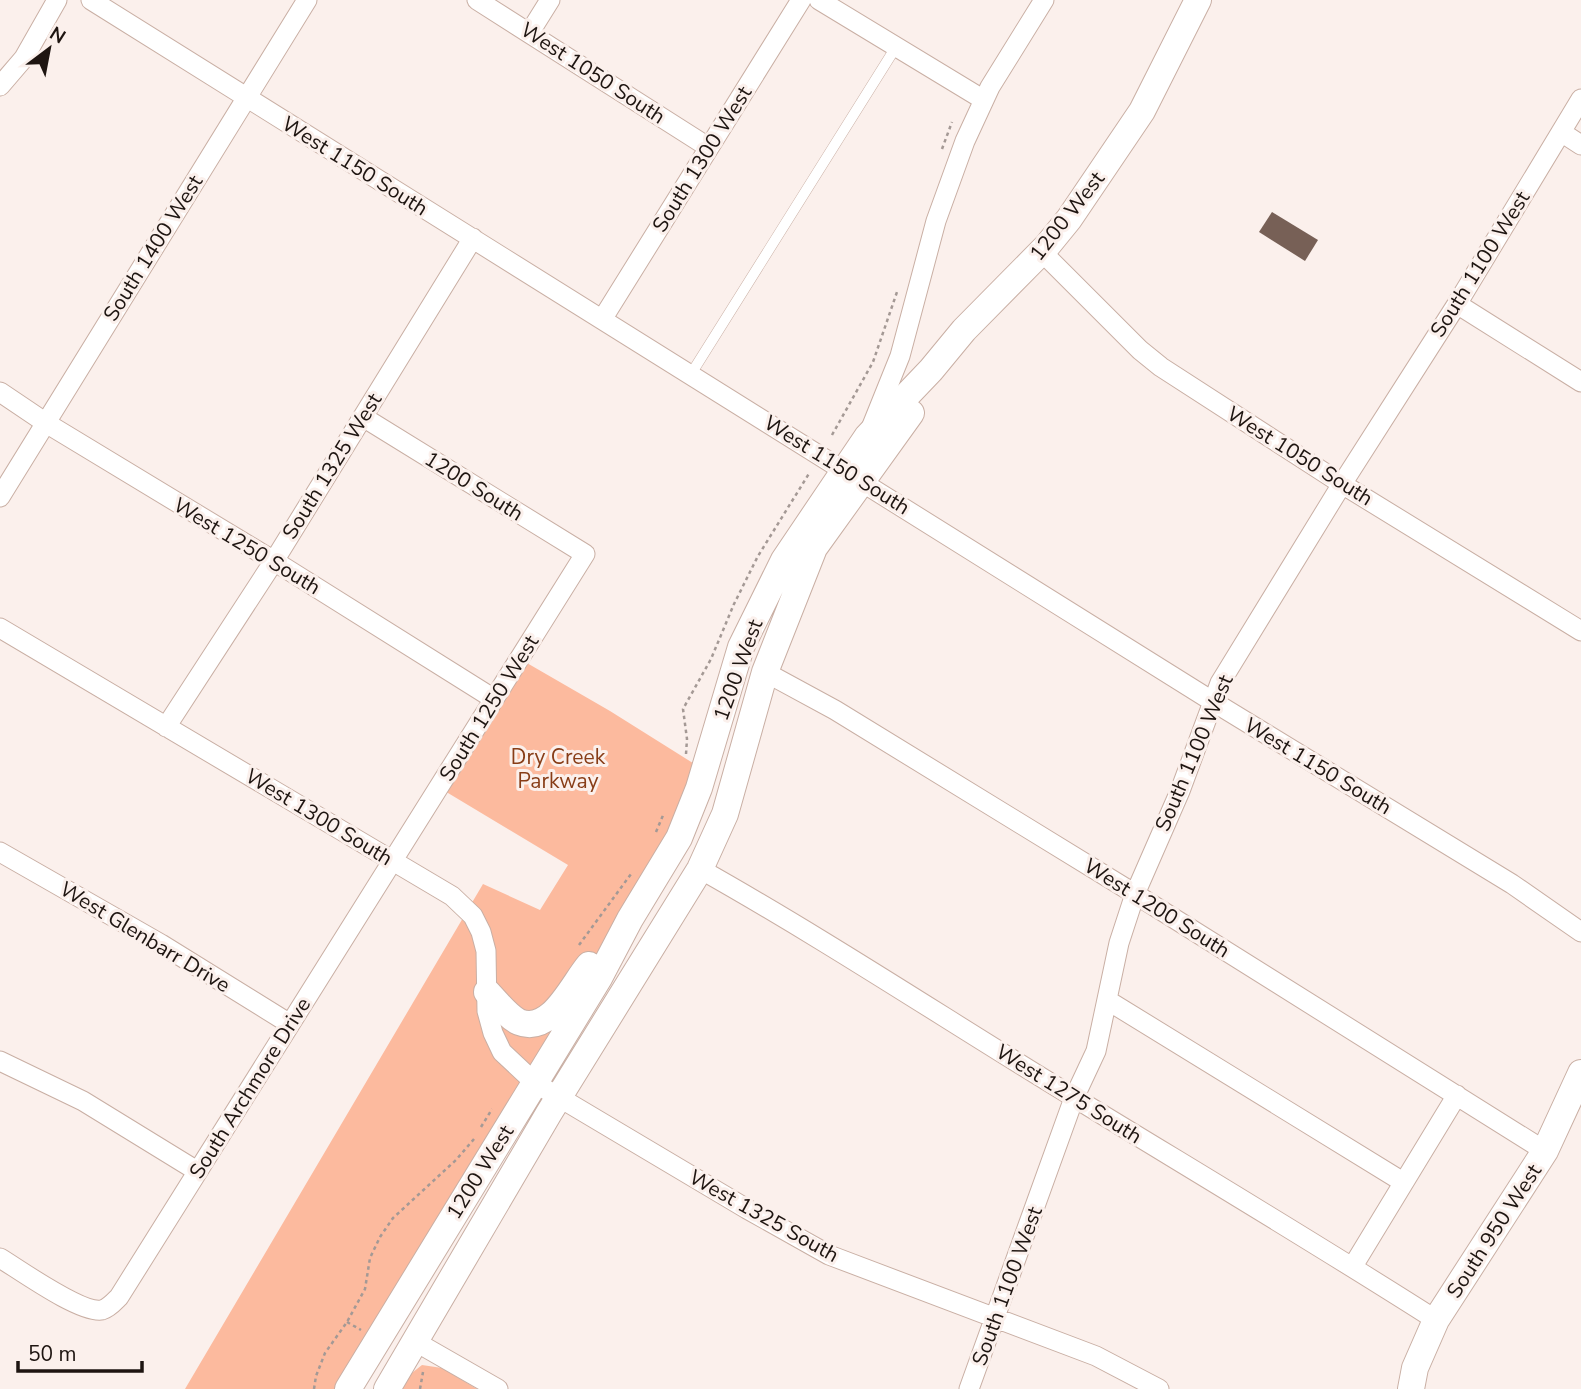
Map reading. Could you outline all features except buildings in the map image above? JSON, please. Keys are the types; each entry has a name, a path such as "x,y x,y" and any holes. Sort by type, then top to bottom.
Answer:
{"street":[{"path":"0,86 24,58 57,0"},
{"name":"West 1150 South","path":"91,0 1212,701 1512,884 1581,932"},
{"name":"South 1400 West","path":"0,497 307,0"},
{"name":"West 1050 South","path":"477,0 708,148"},
{"path":"530,32 550,0"},
{"name":"South 1300 West","path":"603,318 801,0"},
{"path":"819,0 984,100"},
{"path":"867,437 900,356 952,172 984,100 1044,0"},
{"name":"1200 West","path":"348,1389 599,978 630,919 679,838 699,788 741,647 784,560 952,359 1045,255 1134,123 1198,0"},
{"name":"1200 West","path":"387,1389 559,1097 700,869 725,814 765,672 814,548 853,475 867,437 931,370 964,330 1076,229 1115,174 1164,94 1211,0"},
{"name":"South 1100 West","path":"969,1389 1074,1098 1096,1051 1119,943 1135,894 1180,791 1220,683 1457,304 1581,99"},
{"path":"1561,132 1581,145"},
{"name":"South 1325 West","path":"166,727 274,561 472,238"},
{"name":"West 1050 South","path":"1045,255 1122,333 1161,367 1342,484 1581,631"},
{"path":"1457,304 1581,382"},
{"name":"West 1250 South","path":"0,392 494,699"},
{"name":"1200 South","path":"363,417 585,554"},
{"name":"South 1250 West","path":"391,860 585,554"},
{"name":"West 1300 South","path":"0,628 452,896 473,916 481,932 486,951 487,1011 492,1033 502,1052 535,1083"},
{"name":"West 1200 South","path":"765,672 835,710 1135,894 1545,1151"},
{"name":"West Glenbarr Drive","path":"0,852 161,944 290,1024"},
{"name":"South Archmore Drive","path":"0,1258 76,1304 90,1309 102,1310 119,1297 391,860"},
{"name":"West 1275 South","path":"700,869 790,919 1074,1098 1353,1266 1436,1320"},
{"path":"487,992 517,1021 536,1024 544,1021 630,919"},
{"path":"1107,1000 1404,1182"},
{"path":"0,1061 83,1101 197,1171"},
{"name":"South 950 West","path":"1411,1389 1415,1368 1436,1320 1545,1151 1581,1073"},
{"name":"West 1325 South","path":"535,1083 829,1255 1096,1356 1158,1389"},
{"path":"1353,1266 1457,1095"},
{"path":"416,1342 498,1389"}],"lane":[{"path":"691,374 895,47"}],"path":[{"path":"941,151 954,119"},
{"path":"832,435 873,362 898,287"},
{"path":"685,762 688,739 683,709 711,659 758,556 810,472"},
{"path":"653,838 668,804"},
{"path":"579,946 633,871"},
{"path":"314,1389 325,1353 347,1322 365,1289 370,1258 380,1237 393,1218 456,1160 478,1134 487,1114 494,1107"},
{"path":"347,1322 365,1332"},
{"path":"420,1389 422,1369"}],"green space":[{"name":"Dry Creek Parkway","path":"520,659 704,770 581,1009 343,1389 185,1389 483,884 540,910 568,865 438,787"},
{"path":"422,1365 442,1368 477,1389 400,1389 408,1376"}]}
